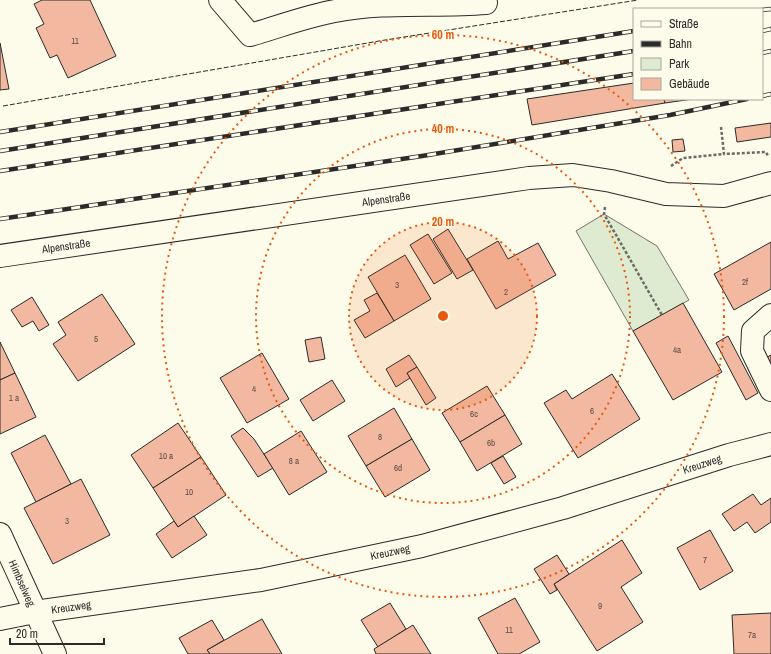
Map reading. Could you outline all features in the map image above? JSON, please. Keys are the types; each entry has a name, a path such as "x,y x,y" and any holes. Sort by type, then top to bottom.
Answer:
{"street":[{"path":"220,0 250,35 336,11 390,4 449,6 486,3"},
{"name":"Alpenstraße","path":"0,256 529,178 573,175 611,181 666,194 724,196 771,183"},
{"path":"771,315 753,331 752,351 771,390"},
{"name":"Kreuzweg","path":"0,619 35,612 261,580 422,546 563,508 729,455 771,444"},
{"name":"Himbselweg","path":"0,534 54,654"}],"path":[{"path":"721,127 724,154"},
{"path":"683,158 766,152 771,160"},
{"path":"604,214 662,315"}],"green space":[{"path":"604,214 657,246 689,300 633,331 576,231"}],"building":[{"path":"42,0 90,0 116,56 68,78 57,55 50,58 36,28 44,24 34,4"},
{"path":"0,43 9,89 0,90"},
{"path":"633,83 633,100 664,100 665,103 532,125 527,99"},
{"path":"664,100 686,100 665,103"},
{"path":"771,123 771,137 737,142 735,128"},
{"path":"683,139 685,151 673,152 672,140"},
{"path":"448,229 473,270 457,279 433,239"},
{"path":"428,234 452,273 434,284 410,245"},
{"path":"498,241 508,259 538,243 556,275 496,309 467,259"},
{"path":"771,242 771,289 734,310 714,274"},
{"path":"405,255 431,299 394,321 368,277"},
{"path":"377,293 394,321 365,338 354,320 370,311 364,300"},
{"path":"102,294 135,344 78,381 53,344 66,335 58,322"},
{"path":"32,297 49,325 39,331 33,321 22,327 11,310"},
{"path":"683,303 722,372 673,400 633,331"},
{"path":"728,336 758,393 746,400 716,343"},
{"path":"321,337 325,359 309,362 305,340"},
{"path":"0,342 15,373 0,380"},
{"path":"262,353 289,399 247,423 220,378"},
{"path":"409,355 417,367 407,373 410,378 396,387 386,369"},
{"path":"771,355 771,372 764,359"},
{"path":"417,367 436,398 426,405 407,373"},
{"path":"15,373 36,417 0,434 0,380"},
{"path":"612,374 640,419 578,458 544,403 566,390 572,399"},
{"path":"332,380 345,401 313,421 300,400"},
{"path":"487,386 505,415 460,442 442,413"},
{"path":"394,408 412,439 366,466 348,436"},
{"path":"505,415 522,444 477,471 460,442"},
{"path":"178,423 201,457 153,488 131,455"},
{"path":"243,428 254,439 273,468 258,477 231,436"},
{"path":"301,431 327,472 289,495 264,454"},
{"path":"45,435 71,484 36,502 11,453"},
{"path":"412,439 430,470 385,497 366,466"},
{"path":"503,456 516,477 504,484 491,463"},
{"path":"201,457 226,495 178,527 153,488"},
{"path":"81,479 110,535 53,564 24,508"},
{"path":"753,494 761,505 771,498 771,522 755,533 747,522 734,531 722,514"},
{"path":"194,516 207,535 172,558 156,534 174,521 178,527"},
{"path":"710,530 733,571 700,590 677,548"},
{"path":"622,540 642,573 621,587 643,622 597,651 554,584"},
{"path":"557,555 569,574 554,584 557,590 550,594 534,569"},
{"path":"515,598 540,642 519,654 498,654 478,618"},
{"path":"390,603 406,629 378,647 361,620"},
{"path":"771,613 771,654 734,654 732,615"},
{"path":"262,619 282,654 210,654 207,650"},
{"path":"212,620 224,640 207,650 210,654 188,654 179,638"},
{"path":"413,625 431,654 376,654 374,649"}],"railway":[{"path":"763,10 771,9"},
{"path":"763,31 771,29"},
{"path":"0,132 633,31"},
{"path":"0,151 633,51"},
{"path":"763,53 771,51"},
{"path":"0,171 633,74"},
{"path":"763,96 771,94"},
{"path":"0,219 422,156 670,115 742,100"}],"fence":[{"path":"3,106 379,41 638,0"}]}
